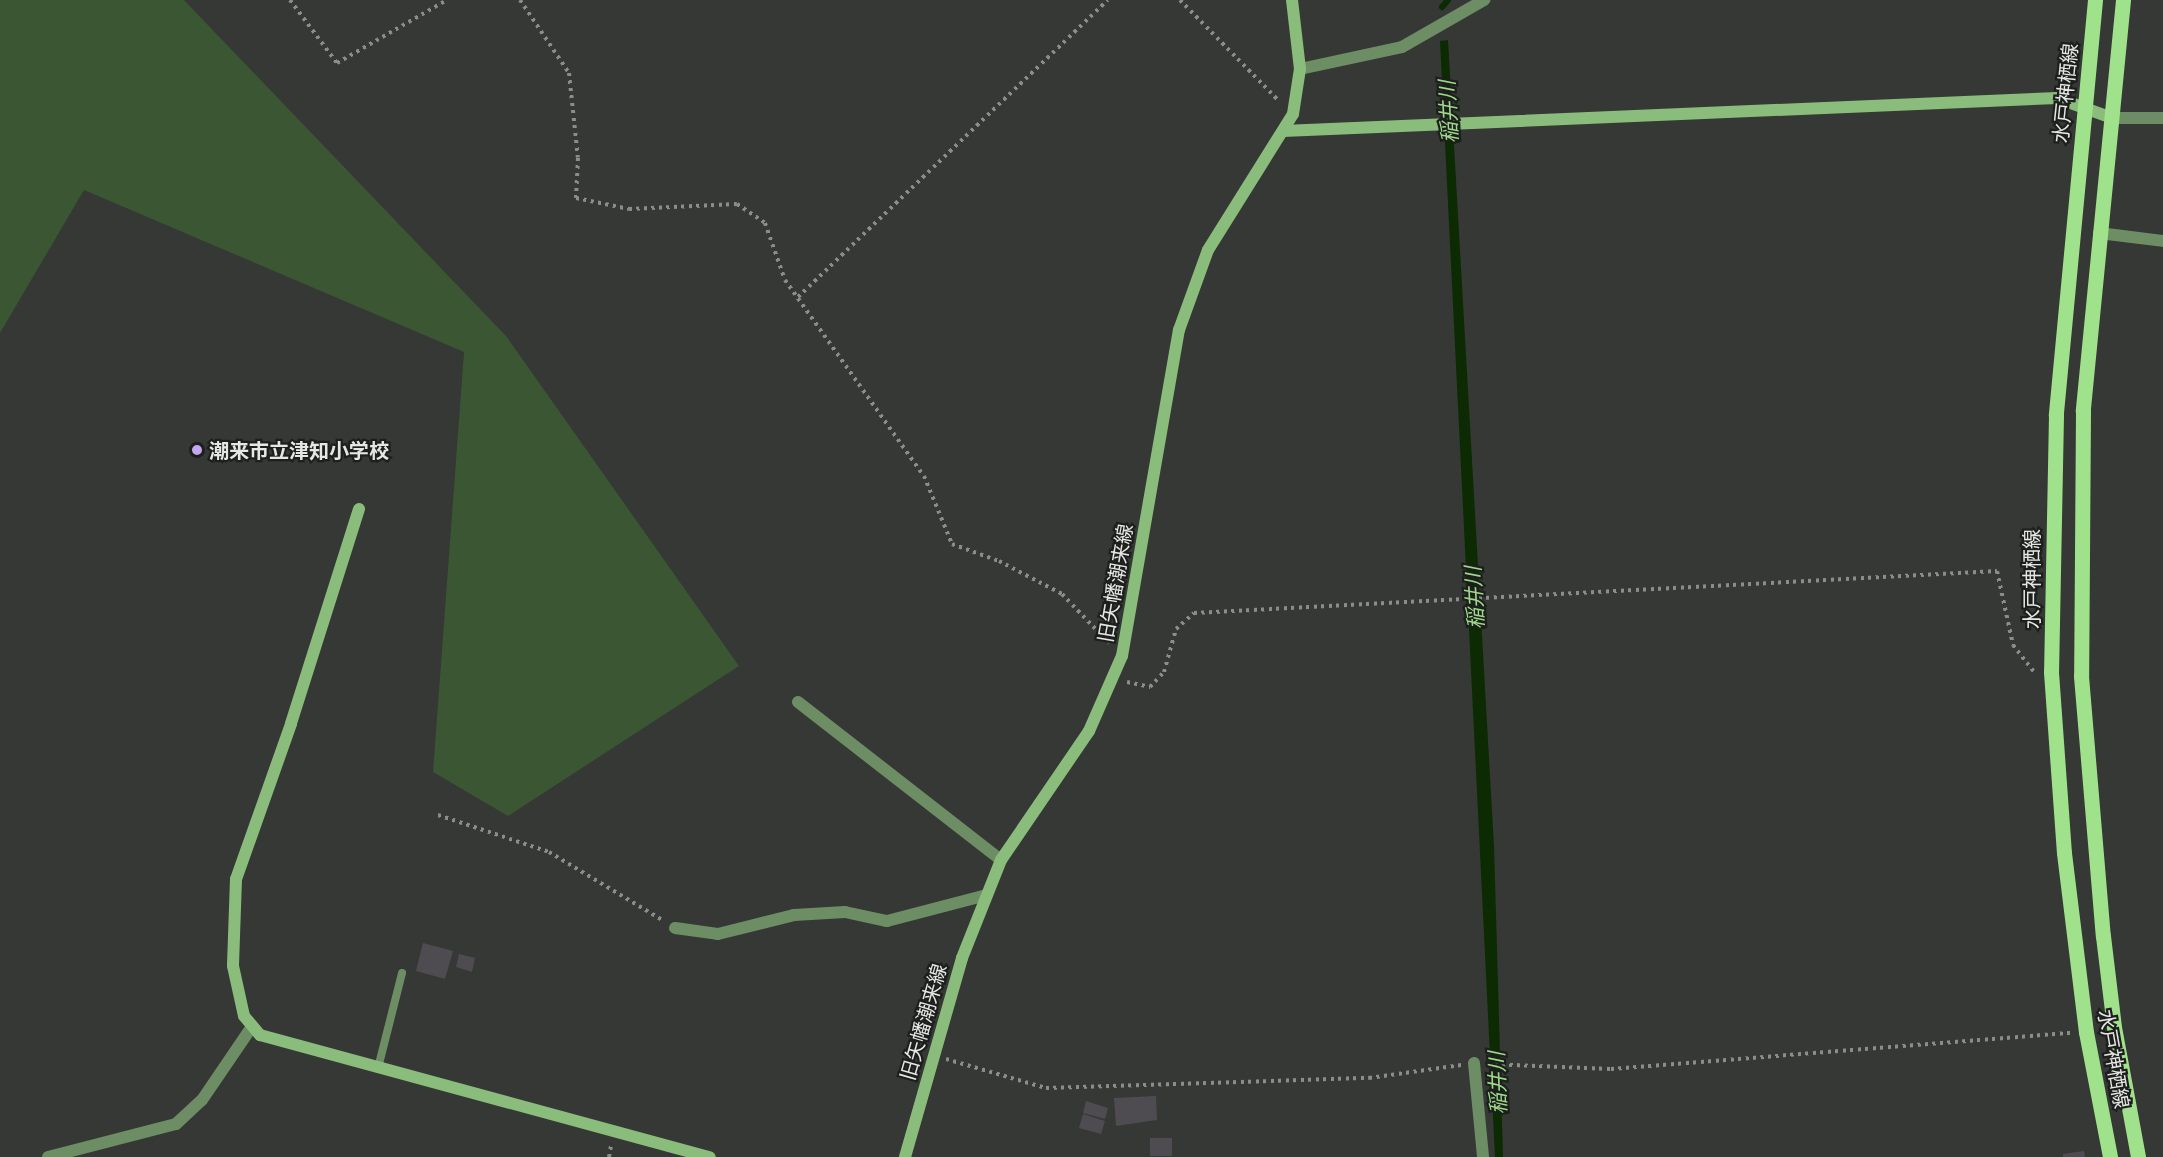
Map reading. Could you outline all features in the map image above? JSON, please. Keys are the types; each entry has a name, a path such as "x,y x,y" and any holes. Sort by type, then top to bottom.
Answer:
{"main road":[{"name":"水戸神栖線","path":"2095,0 2056,415 2051,672 2064,853 2086,1032 2110,1157"},
{"name":"水戸神栖線","path":"2124,0 2083,411 2081,676 2104,948 2114,1027 2138,1157"}],"street":[{"name":"旧矢幡潮来線","path":"904,1157 962,958 1001,860 1089,731 1122,656 1179,330 1208,250 1293,114 1300,69 1292,0"},
{"path":"1300,69 1402,47 1484,0"},
{"path":"1283,131 2057,98 2085,106 2112,118 2163,118"},
{"path":"2099,233 2163,241"},
{"path":"359,509 291,724 236,879 233,966 244,1017 251,1028 260,1035 710,1157"},
{"path":"798,702 1001,860"},
{"path":"675,928 718,933 794,915 845,912 887,921 987,896"},
{"path":"48,1157 177,1124 202,1100 251,1028"},
{"path":"1480,1063 1483,1157"}],"lane":[{"path":"378,1068 402,973"}],"path":[{"path":"290,0 337,63 447,0"},
{"path":"519,0 569,72 578,158 576,198 628,209 737,204 765,223 785,280 924,476 952,544 999,561 1062,594 1122,656"},
{"path":"798,297 1108,0"},
{"path":"1180,0 1293,114"},
{"path":"1112,678 1150,687 1164,672 1176,629 1194,613 1997,571 2013,645 2031,674 2051,672"},
{"path":"438,815 549,852 675,928"},
{"path":"934,1055 1046,1088 1369,1078 1480,1063 1611,1069 2086,1032"}],"shaded area":[{"path":"0,0 184,0 506,336 739,666 508,816 433,772 464,352 84,190 0,333"}],"water":[{"path":"1448,40 1494,846 1503,1157 1495,1157 1440,41"}],"building":[{"path":"423,943 453,951 445,979 416,971"},
{"path":"459,954 475,958 472,972 456,967"},
{"path":"1156,1096 1157,1120 1116,1126 1114,1098"},
{"path":"1086,1101 1108,1108 1105,1119 1083,1113"},
{"path":"1083,1114 1105,1121 1101,1134 1079,1128"},
{"path":"1150,1138 1172,1138 1172,1156 1150,1156"},
{"path":"2084,1151 2085,1157 2063,1157 2063,1154"}],"waterway":[{"name":"稲井川","path":"1442,7 1448,0"}],"place":[{"name":"潮来市立津知小学校","path":"197,450"}]}
